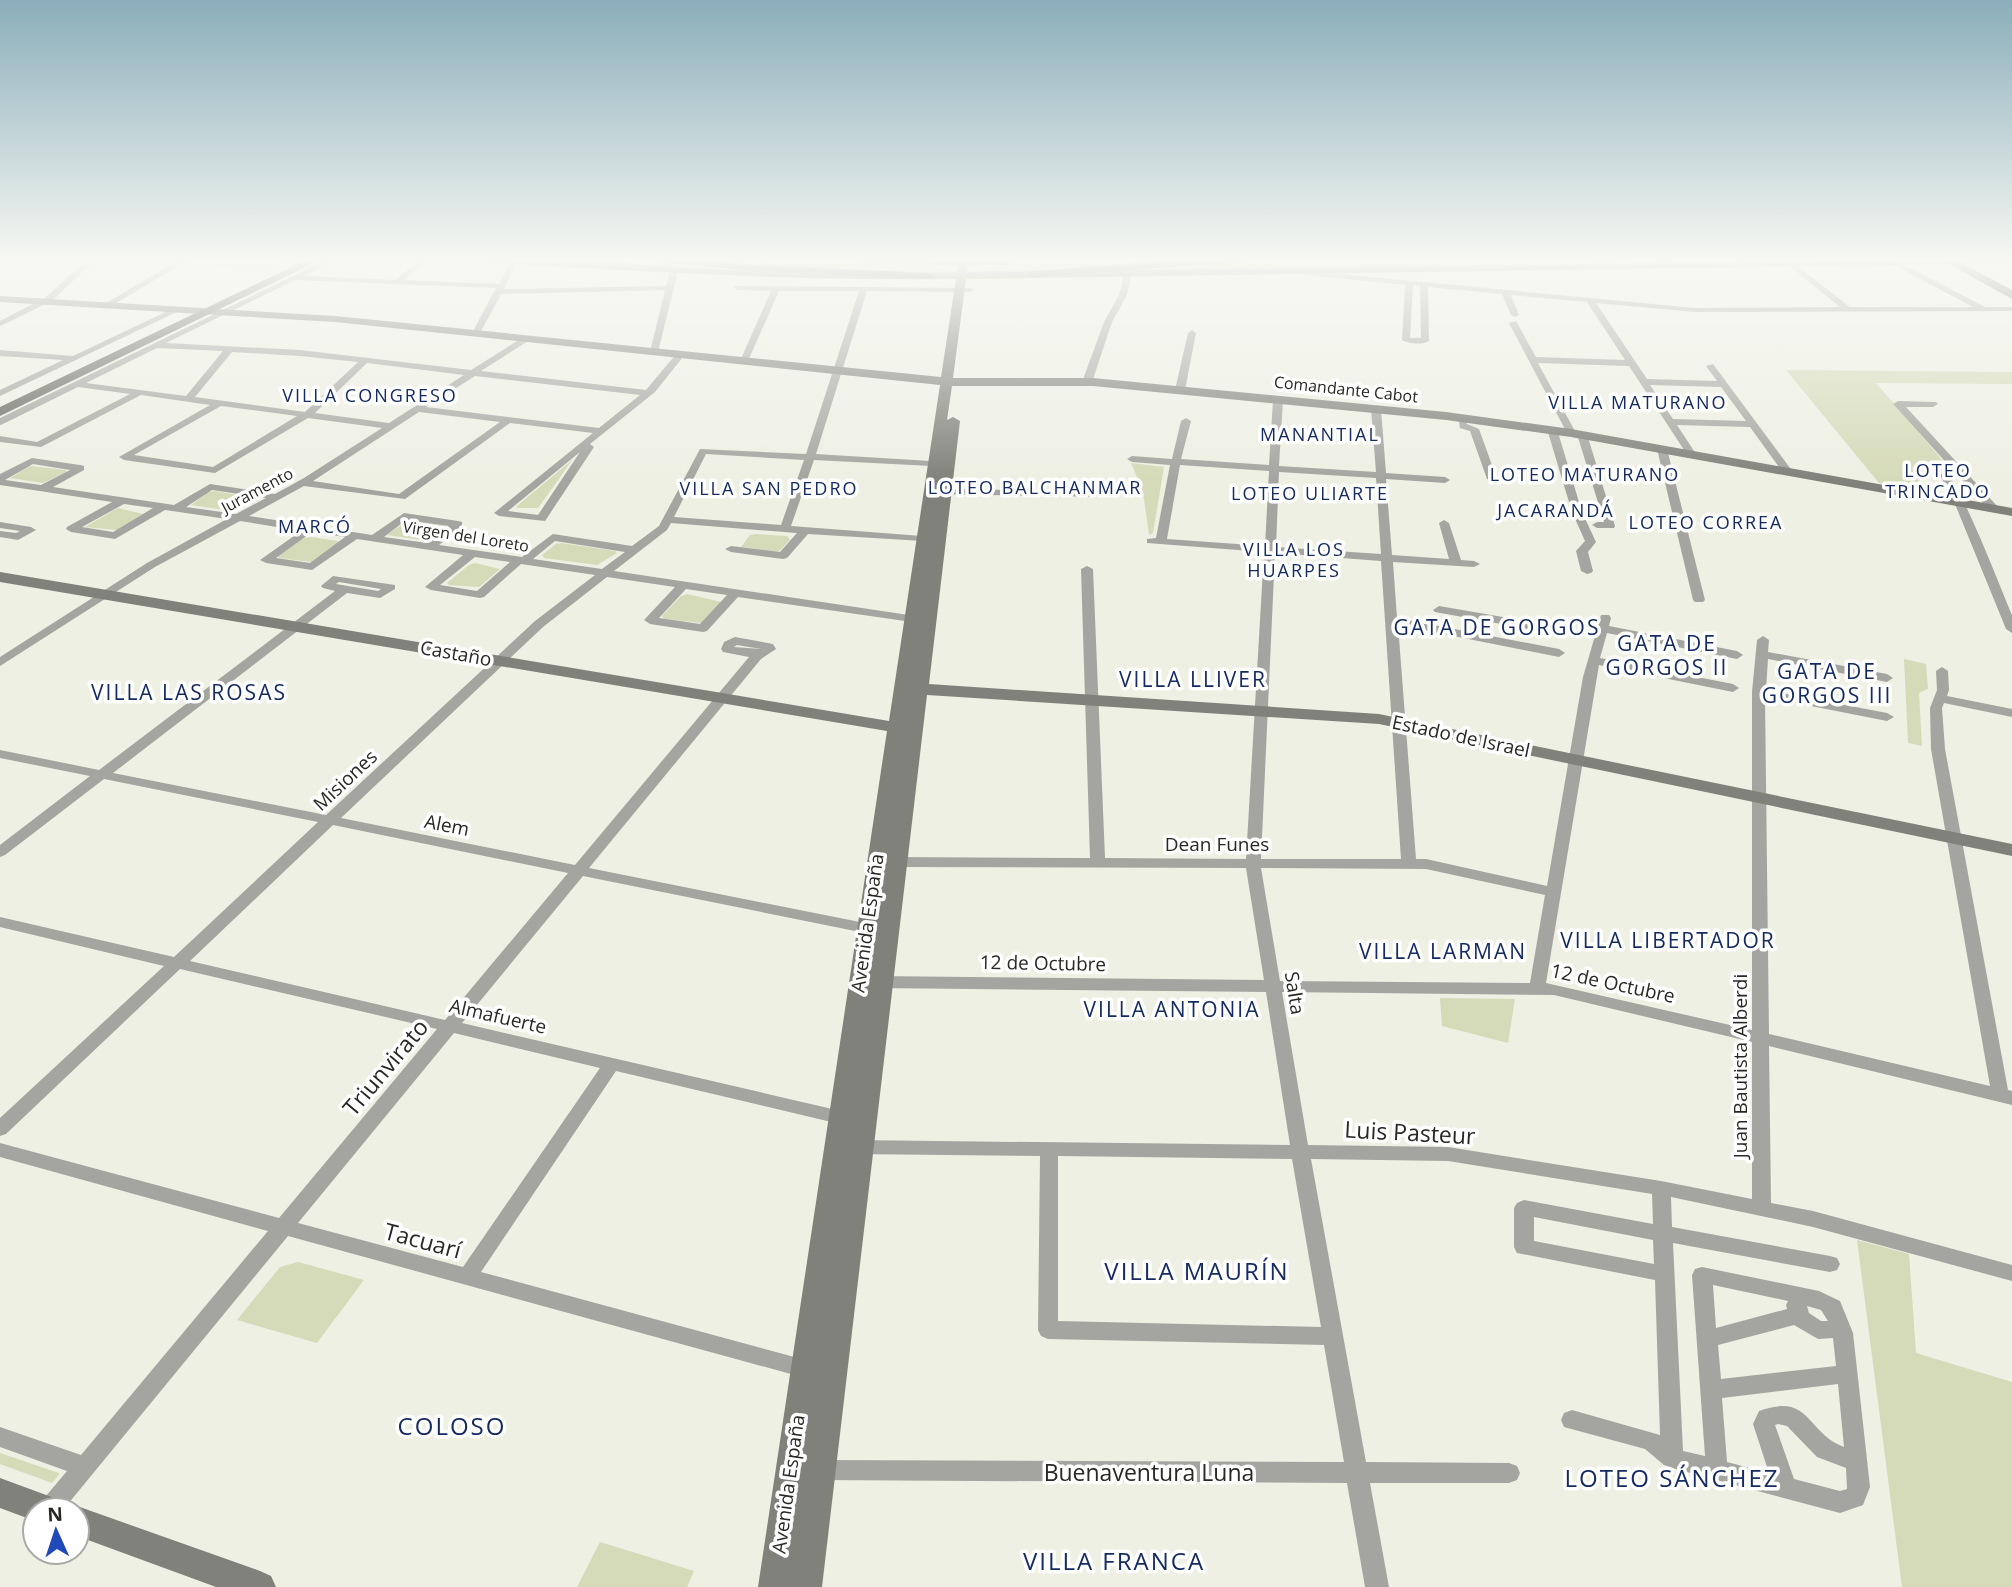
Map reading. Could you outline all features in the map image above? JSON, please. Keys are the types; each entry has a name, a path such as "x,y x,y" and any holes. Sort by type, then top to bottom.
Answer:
{"main road":[{"path":"0,404 154,333"},
{"path":"0,412 158,333"},
{"name":"Avenida España","path":"904,729 951,382"},
{"name":"Comandante Cabot","path":"1691,454 2012,512"}],"street":[{"path":"0,393 128,333"},
{"path":"0,422 181,333"},
{"name":"Comandante Cabot","path":"476,333 951,382 1087,382 1180,390 1552,429 1691,454"},
{"path":"654,352 659,333"},
{"path":"744,361 756,333"},
{"path":"785,529 851,333"},
{"name":"Avenida España","path":"951,382 958,333"},
{"path":"1087,382 1104,333"},
{"path":"1180,390 1192,333"},
{"path":"1406,333 1406,340 1425,341 1425,333"},
{"path":"1520,333 1532,360 1576,433 1610,526 1597,525"},
{"path":"1612,333 1691,454"},
{"name":"Juramento","path":"0,662 151,565 304,482 526,339"},
{"path":"156,345 366,360 648,393"},
{"path":"188,399 230,349"},
{"path":"0,353 74,358"},
{"path":"599,434 541,519 499,513 648,393 680,355"},
{"path":"220,403 124,457 215,470 306,415 366,360"},
{"path":"1532,360 1631,363"},
{"path":"1710,366 1788,472"},
{"path":"1643,382 1723,384"},
{"path":"76,384 391,426"},
{"path":"0,439 38,445 139,393"},
{"name":"Salta","path":"1278,400 1253,863 1300,1153 1377,1587"},
{"path":"1933,404 1898,404 1994,509"},
{"path":"417,409 599,434"},
{"path":"1376,410 1409,864"},
{"path":"1461,418 1463,426 1474,429 1492,480"},
{"path":"304,482 401,497 508,420"},
{"path":"1186,421 1156,542 1474,564"},
{"path":"1670,422 1753,425"},
{"path":"1552,429 1577,512 1591,542 1582,551 1587,571"},
{"path":"1662,449 1699,600"},
{"name":"Misiones","path":"0,1129 539,624 663,528 703,451 810,457"},
{"path":"810,457 941,464"},
{"path":"1132,459 1445,480"},
{"path":"0,491 4,482 32,461 80,468 42,489"},
{"path":"1945,475 2012,629"},
{"name":"Virgen del Loreto","path":"4,482 919,621"},
{"path":"175,509 210,487 276,497"},
{"path":"937,492 1115,494"},
{"path":"121,500 71,528 115,536 162,507"},
{"path":"374,538 404,516 458,524 429,547"},
{"path":"668,520 930,540"},
{"path":"1444,523 1456,562"},
{"path":"0,525 31,530 18,537 0,534"},
{"path":"752,526 732,548 783,556 805,530"},
{"path":"310,529 266,560 312,567 354,536"},
{"path":"473,554 431,587 480,595 553,537 635,550"},
{"path":"1087,569 1098,863"},
{"name":"Castaño","path":"0,577 904,729"},
{"path":"683,585 650,620 703,628 735,593"},
{"path":"0,852 345,589"},
{"path":"1438,610 1552,623 1545,650"},
{"path":"1456,633 1464,612"},
{"path":"1391,620 1559,653"},
{"path":"1537,989 1589,677 1604,623 1737,655"},
{"name":"Juan Bautista Alberdi","path":"1762,1210 1758,692 1763,647 1887,678"},
{"name":"Triunvirato","path":"60,1496 758,654"},
{"path":"1594,660 1733,688"},
{"path":"1942,671 1943,690 1936,708 1938,749 2006,1096"},
{"name":"Estado de Israel","path":"909,688 1378,719 2012,850"},
{"path":"1758,692 1887,718"},
{"path":"1940,698 2012,713"},
{"name":"Avenida España","path":"774,1587 804,1369 849,1133 904,729"},
{"name":"Alem","path":"0,754 876,931"},
{"name":"Dean Funes","path":"886,862 1426,864 1554,892"},
{"name":"Almafuerte","path":"0,922 612,1064 849,1133"},
{"name":"12 de Octubre","path":"871,982 1554,989 2006,1096"},
{"path":"467,1277 612,1064"},
{"name":"Avenida España","path":"806,1587 834,1372 849,1133"},
{"name":"Luis Pasteur","path":"849,1133 1049,1150 1448,1154 1661,1188 1813,1219 2012,1273"},
{"name":"Tacuarí","path":"0,1150 804,1369 834,1372"},
{"path":"1049,1150 1048,1330 1332,1336"},
{"path":"1661,1188 1672,1458"},
{"path":"1664,1274 1524,1247 1524,1208 1830,1264"},
{"path":"1717,1470 1702,1275 1792,1293 1801,1306 1808,1326 1818,1330 1836,1329 1839,1323"},
{"path":"1572,1420 1651,1441 1672,1458 1845,1501 1855,1497 1859,1487 1857,1462 1847,1374 1834,1308 1817,1298 1707,1339"},
{"path":"1711,1390 1847,1374"},
{"path":"1784,1487 1764,1424 1772,1415 1793,1417 1825,1450 1857,1462"},
{"path":"0,1437 85,1467"},
{"name":"Buenaventura Luna","path":"790,1470 1509,1473"},
{"path":"0,1493 21,1500"},
{"path":"91,1526 260,1587"}],"green space":[{"path":"1786,370 2012,372 2012,384 1876,383 1951,470 1912,467 1924,491 1879,483"},
{"path":"573,459 538,508 517,508 517,506"},
{"path":"1131,463 1164,467 1153,533 1149,535 1143,492"},
{"path":"30,466 66,472 43,483 10,478"},
{"path":"208,492 259,500 232,511 191,505"},
{"path":"118,508 143,514 117,530 85,527"},
{"path":"408,520 447,528 428,541 387,535"},
{"path":"750,535 787,536 790,540 778,552 741,547"},
{"path":"304,538 339,543 312,562 279,558 278,556"},
{"path":"561,543 617,553 597,565 544,558 542,555"},
{"path":"475,563 500,569 479,587 447,583 469,565"},
{"path":"687,594 721,602 702,623 664,619 662,616 681,596"},
{"path":"1904,659 1926,664 1928,689 1919,693 1922,746 1908,743"},
{"path":"1440,998 1515,999 1508,1043 1442,1026"},
{"path":"1857,1240 1909,1254 1916,1353 2012,1382 2012,1587 1902,1587"},
{"path":"298,1262 364,1280 317,1343 237,1320 280,1267"},
{"path":"0,1453 59,1475 52,1483 0,1464"},
{"path":"600,1542 694,1571 687,1587 577,1587"}],"district":[{"name":"VILLA CONGRESO","path":"370,395"},
{"name":"VILLA MATURANO","path":"1638,402"},
{"name":"MANANTIAL","path":"1320,434"},
{"name":"LOTEO MATURANO","path":"1585,474"},
{"name":"LOTEO TRINCADO","path":"1938,480"},
{"name":"LOTEO BALCHANMAR","path":"1035,487"},
{"name":"VILLA SAN PEDRO","path":"769,488"},
{"name":"LOTEO ULIARTE","path":"1310,493"},
{"name":"JACARANDÁ","path":"1556,510"},
{"name":"LOTEO CORREA","path":"1706,522"},
{"name":"MARCÓ","path":"315,526"},
{"name":"VILLA LOS HUARPES","path":"1294,559"},
{"name":"GATA DE GORGOS","path":"1497,627"},
{"name":"GATA DE GORGOS II","path":"1667,655"},
{"name":"VILLA LLIVER","path":"1193,679"},
{"name":"GATA DE GORGOS III","path":"1827,683"},
{"name":"VILLA LAS ROSAS","path":"189,692"},
{"name":"VILLA LIBERTADOR","path":"1668,940"},
{"name":"VILLA LARMAN","path":"1443,951"},
{"name":"VILLA ANTONIA","path":"1172,1009"},
{"name":"VILLA MAURÍN","path":"1197,1270"},
{"name":"COLOSO","path":"452,1425"},
{"name":"LOTEO SÁNCHEZ","path":"1672,1477"},
{"name":"VILLA FRANCA","path":"1114,1560"}]}
